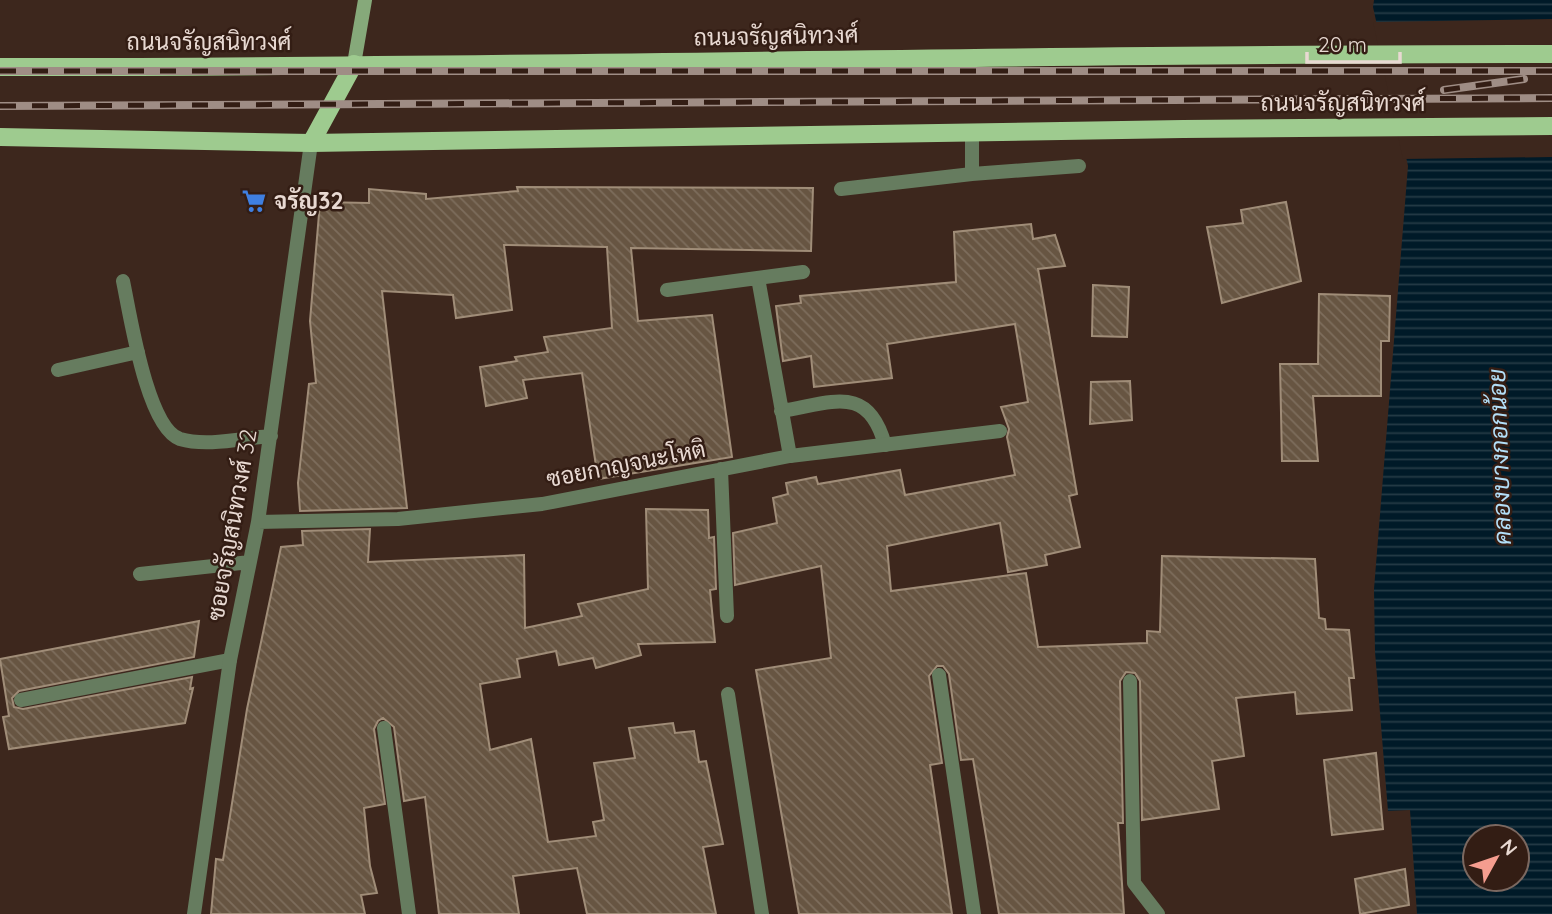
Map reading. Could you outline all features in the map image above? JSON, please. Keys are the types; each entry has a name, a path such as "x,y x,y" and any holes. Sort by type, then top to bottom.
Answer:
{"main road":[{"name":"ถนนจรัญสนิทวงศ์","path":"0,67 1185,54 1552,54"},
{"path":"311,143 354,64"},
{"name":"ถนนจรัญสนิทวงศ์","path":"0,137 311,143 1552,126"}],"street":[{"path":"354,64 365,0"},
{"path":"972,132 972,174"},
{"name":"ซอยจรัญสนิทวงศ์ 32","path":"194,914 230,660 258,522 311,143"},
{"path":"841,189 972,174 1079,166"},
{"path":"667,290 803,272"},
{"path":"758,278 790,456"},
{"path":"123,281 138,352 163,427 176,438 194,442 271,436"},
{"path":"58,370 138,352"},
{"path":"781,411 832,402 857,403 869,409 878,421 885,445"},
{"name":"ซอยกาญจนะโหติ","path":"258,522 398,519 542,504 790,456 1000,431"},
{"path":"721,470 727,616"},
{"path":"140,574 250,562"},
{"path":"21,700 230,660"},
{"path":"939,675 974,914"},
{"path":"1130,681 1134,883 1158,914"},
{"path":"728,694 762,914"},
{"path":"384,728 409,914"}],"water":[{"name":"คลองบางกอกน้อย","path":"1374,0 1552,0 1552,914 1417,914 1410,810 1388,811 1375,652 1374,589 1408,166 1373,7"}],"pier":[{"path":"1552,19 1552,157 1403,159 1373,22"}],"building":[{"path":"517,187 813,188 811,251 631,248 638,321 712,315 732,457 598,479 582,373 523,380 527,398 486,406 480,367 517,361 515,357 548,352 544,337 612,328 607,247 504,245 512,310 456,318 453,295 382,291 407,508 300,511 298,483 309,384 316,383 310,321 320,202 369,203 369,189 426,194 426,199 518,191"},
{"path":"1286,202 1301,281 1222,303 1207,227 1243,223 1241,210"},
{"path":"1031,224 1033,239 1055,235 1065,266 1038,269 1077,494 1069,496 1080,547 1045,555 1047,565 1008,572 1000,523 887,546 891,591 1026,573 1038,647 1147,643 1147,631 1160,632 1162,556 1315,559 1319,618 1325,619 1326,629 1349,630 1354,678 1349,678 1352,710 1297,714 1295,692 1236,698 1244,756 1212,761 1219,809 1142,820 1140,681 1135,673 1126,672 1120,681 1123,823 1118,823 1124,914 999,914 973,759 961,760 949,674 943,666 937,666 929,676 942,763 930,765 952,914 799,914 756,670 831,658 821,566 735,585 733,533 777,523 773,498 788,494 786,483 816,477 818,484 900,470 905,495 1015,475 1007,437 1009,429 1001,407 1028,402 1015,324 887,344 892,378 814,387 811,356 783,361 776,306 801,303 800,296 956,282 954,232"},
{"path":"1093,285 1129,287 1127,337 1092,336"},
{"path":"1319,294 1390,296 1389,341 1381,341 1381,396 1313,396 1318,461 1282,461 1280,364 1318,364"},
{"path":"1130,381 1132,420 1090,424 1091,382"},
{"path":"646,509 708,510 709,538 714,537 716,589 710,590 715,642 638,644 641,655 596,668 593,658 559,665 556,651 517,659 520,677 480,684 490,750 531,739 548,842 596,836 593,822 604,820 594,763 635,758 629,728 673,723 675,733 694,731 699,762 706,761 723,844 703,847 716,914 587,914 577,868 513,876 519,914 439,914 425,797 404,801 394,727 383,718 374,729 385,804 364,808 370,866 377,893 361,895 365,914 211,914 216,859 223,860 247,709 281,547 303,545 302,531 370,529 368,562 524,555 525,628 582,616 578,604 648,589"},
{"path":"199,621 194,657 19,691 12,698 14,707 23,709 192,677 190,689 193,688 185,723 9,749 3,717 9,716 0,659"},
{"path":"1376,753 1383,829 1332,835 1324,760"},
{"path":"1405,869 1409,905 1360,914 1355,879"}],"railway":[{"path":"0,71 1552,71"},
{"path":"1444,90 1524,79"},
{"path":"0,106 1552,98"}],"place":[{"name":"จรัญ32","path":"254,201"}]}
